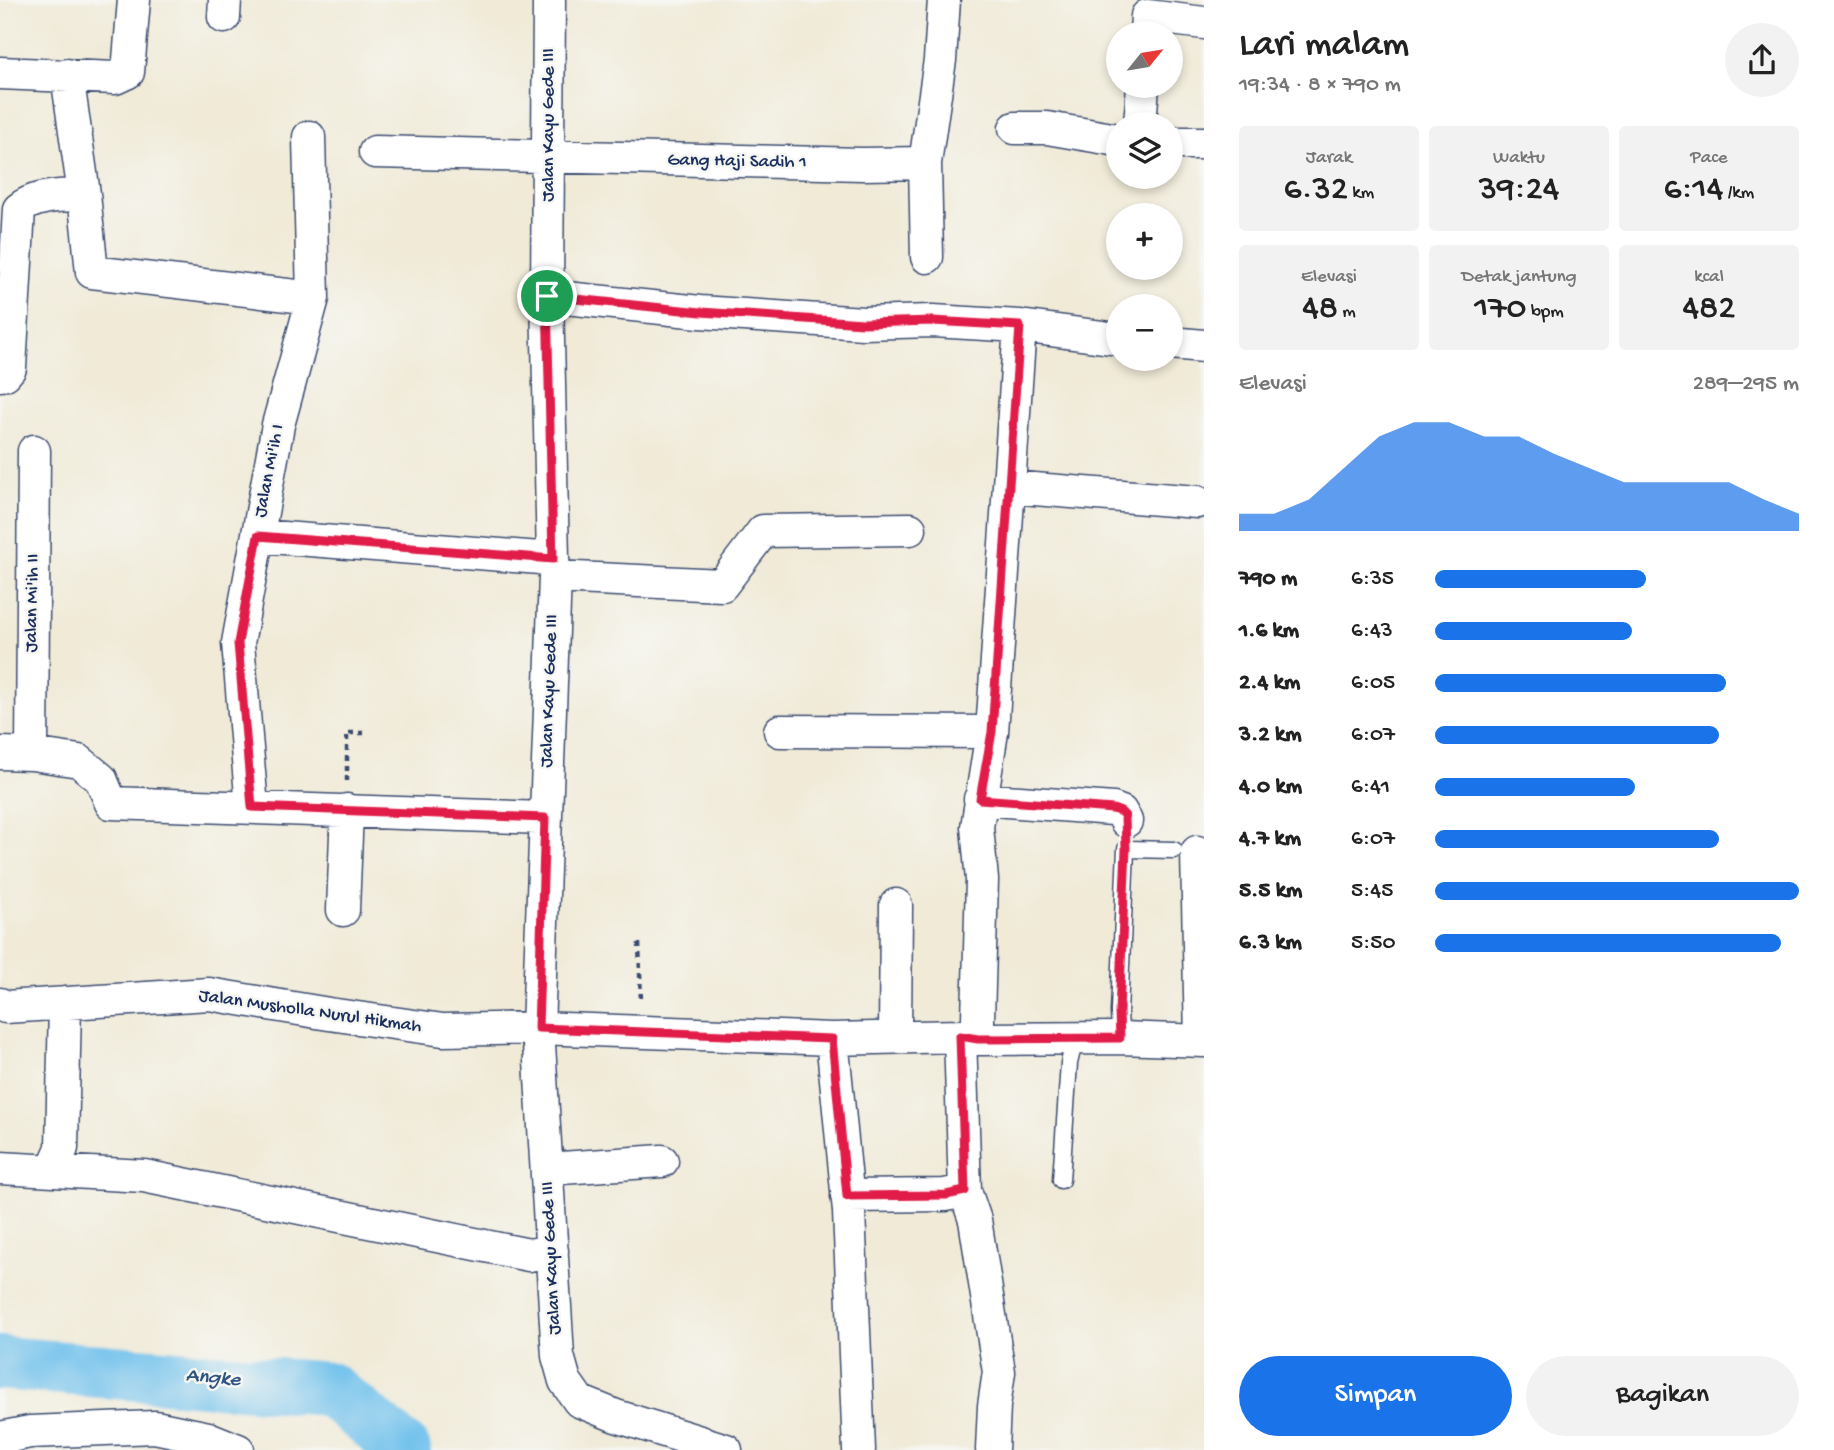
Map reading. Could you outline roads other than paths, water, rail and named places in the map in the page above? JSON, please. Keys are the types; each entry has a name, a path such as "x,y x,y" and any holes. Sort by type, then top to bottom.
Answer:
{"street":[{"path":"0,73 115,78 128,72 134,0"},
{"name":"Jalan Kayu Gede III","path":"549,0 547,296 554,568 538,1028 558,1356 565,1381 579,1401 616,1416 726,1450"},
{"path":"927,257 925,163 940,60 944,0"},
{"path":"1147,17 1204,23"},
{"path":"67,75 92,272 313,298"},
{"path":"1015,128 1047,128 1106,138"},
{"name":"Jalan Mi'ih I","path":"252,807 238,643 278,425 313,298 309,137"},
{"path":"1183,143 1204,144"},
{"name":"Gang Haji Sadih 1","path":"375,152 549,158 925,163"},
{"path":"0,375 10,368 19,209 34,200 84,194"},
{"path":"547,296 701,312 863,323 933,321 1020,326 1106,337"},
{"path":"992,1450 999,1371 975,1220 965,1191 969,1037 982,880 977,827 992,732 1020,326"},
{"path":"1183,345 1204,346"},
{"name":"Jalan Mi'ih II","path":"32,754 34,451"},
{"path":"1009,487 1196,502"},
{"path":"258,536 722,585 762,531 910,529"},
{"path":"780,731 992,732"},
{"path":"0,753 32,754 79,761 101,779 111,803 545,818"},
{"path":"980,799 1113,809 1121,812 1126,835"},
{"path":"343,910 347,810"},
{"path":"1185,851 1203,1041"},
{"path":"895,1037 896,905"},
{"name":"Jalan Musholla Nurul Hikmah","path":"0,1004 5,1007 209,994 443,1030 538,1028 832,1039 969,1037 1203,1041"},
{"path":"52,1171 62,1148 65,1003"},
{"path":"832,1039 847,1196 859,1450"},
{"path":"547,1169 662,1161"},
{"path":"0,1168 144,1176 529,1255 552,1251"},
{"path":"847,1196 946,1195 965,1191"},
{"path":"0,1438 32,1441 155,1427 238,1450"}],"lane":[{"path":"1120,1038 1126,835 1185,851"},
{"path":"1061,1180 1069,1063 1075,1039"}],"waterway":[{"name":"Angke","path":"0,1363 329,1389 404,1450"}]}
